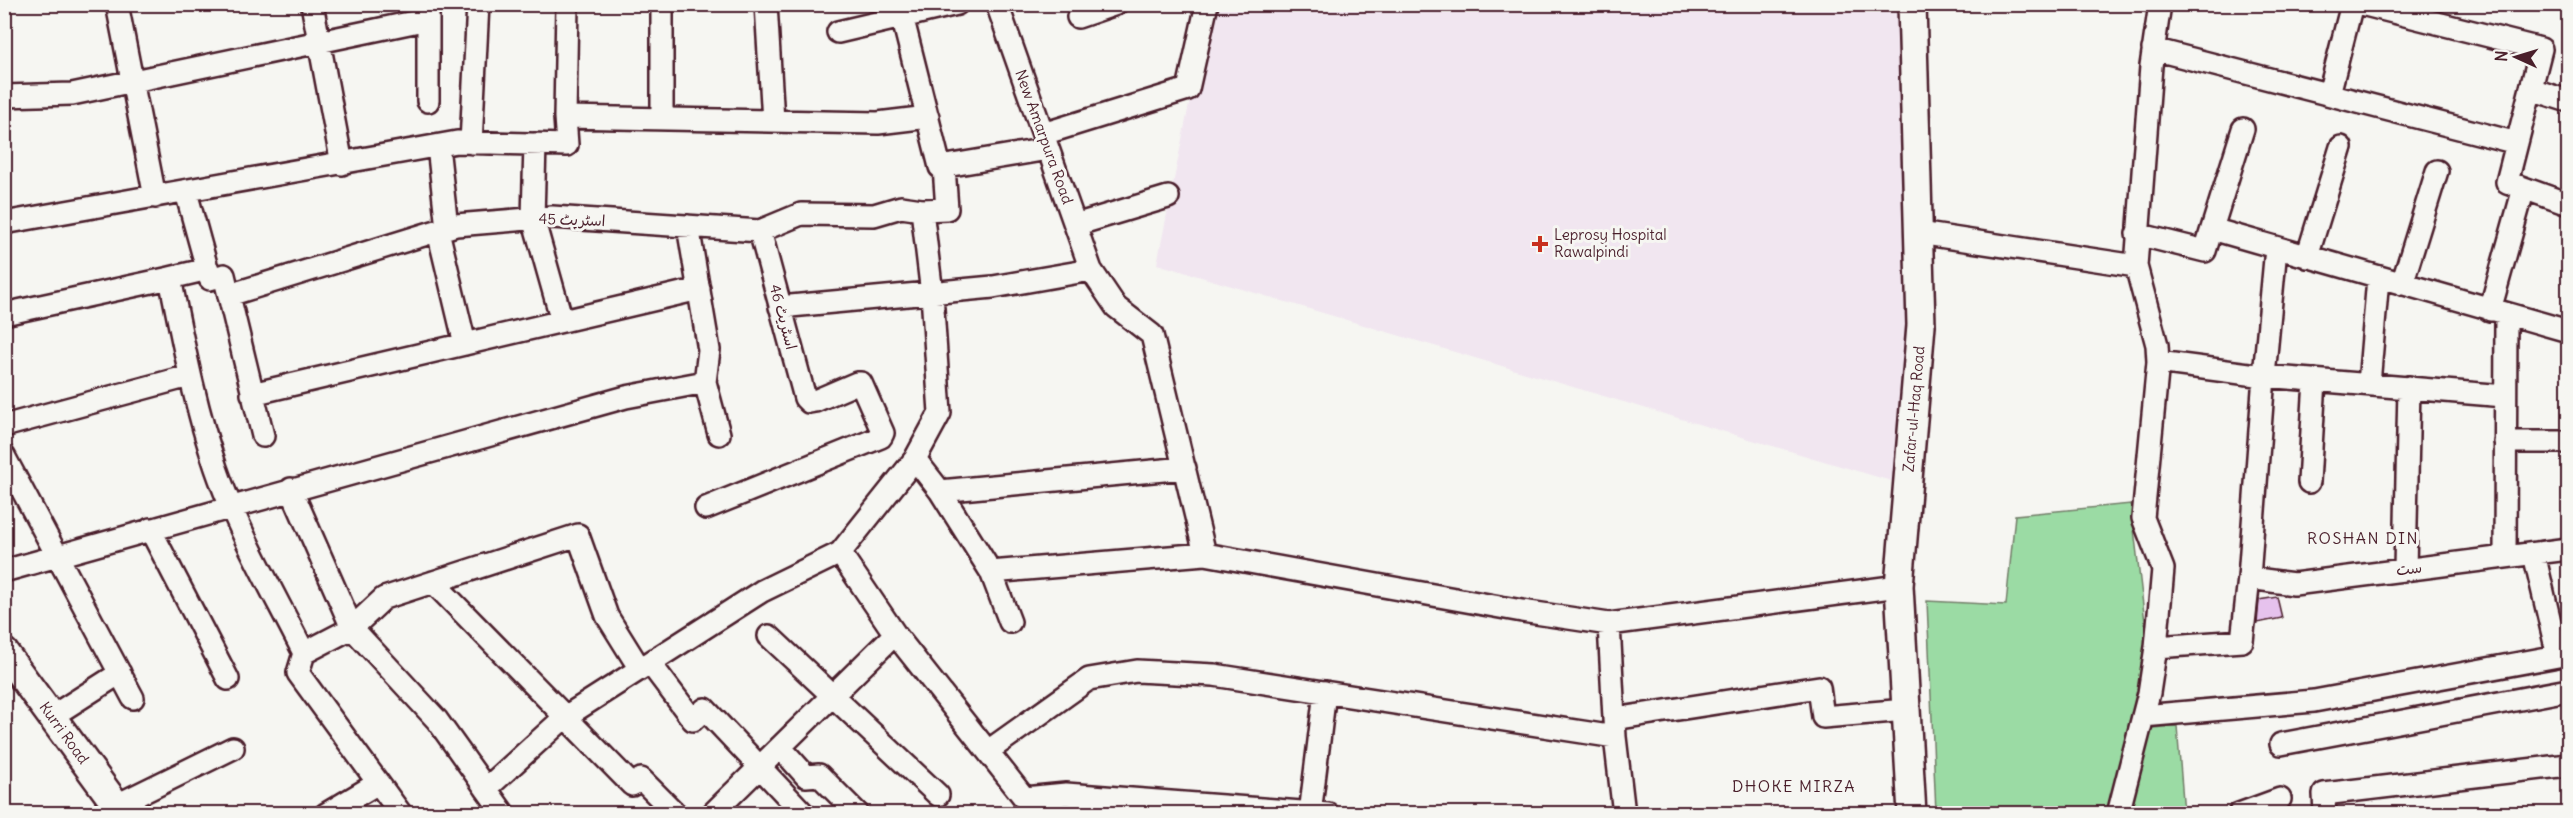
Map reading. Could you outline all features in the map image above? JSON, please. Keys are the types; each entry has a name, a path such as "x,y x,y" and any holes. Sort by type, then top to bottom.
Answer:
{"street":[{"path":"117,4 155,197"},
{"path":"312,4 342,164"},
{"path":"471,143 478,4"},
{"path":"4,224 438,146 471,143 567,145 565,117 567,4"},
{"path":"662,4 662,119"},
{"path":"766,4 772,121"},
{"path":"838,32 901,11 957,4"},
{"name":"New Amarpura Road","path":"997,4 1091,270 1116,307 1152,335 1205,554"},
{"path":"1078,17 1116,4"},
{"path":"901,11 940,168 1046,142 1188,89 1207,4"},
{"name":"Zafar-ul-Haq Road","path":"1912,4 1922,325 1899,586 1912,813"},
{"path":"2118,813 2143,716 2156,647 2163,569 2143,518 2158,362 2157,345 2136,266 2153,49 2160,4"},
{"path":"2329,94 2352,4"},
{"path":"2361,4 2541,49 2507,182 2568,204"},
{"path":"4,96 72,94 320,42 428,12 428,101"},
{"path":"2153,49 2517,142"},
{"path":"2531,89 2568,101"},
{"path":"565,117 878,123 928,117"},
{"path":"2137,234 2205,251 2243,129"},
{"path":"535,144 533,218 562,321"},
{"path":"438,146 443,230 465,344"},
{"path":"2307,257 2341,147"},
{"name":"اسٹریٹ 45","path":"229,295 443,230 533,218 552,216 760,231 801,214 874,215 901,207 922,210 947,209 944,167"},
{"path":"2402,284 2437,171"},
{"path":"2505,557 2505,396 2498,312 2524,188"},
{"path":"186,192 210,279 224,275 263,436"},
{"path":"1075,225 1168,197"},
{"path":"486,789 565,717 762,591 840,553 915,459 940,413 932,294 922,210"},
{"path":"688,226 709,350 705,382 718,434"},
{"path":"2212,229 2568,331"},
{"name":"اسٹریٹ 46","path":"706,508 881,437 883,433 861,383 809,402 806,398 760,231"},
{"path":"1919,233 2136,266"},
{"path":"2156,647 2242,640 2276,248"},
{"path":"4,314 208,269"},
{"path":"780,307 993,287 1091,270"},
{"path":"170,278 189,376 216,468 231,506 304,653 298,673 400,813"},
{"path":"2369,384 2378,278"},
{"path":"252,394 699,289"},
{"path":"2158,362 2315,380 2505,396"},
{"path":"4,426 189,376"},
{"path":"2309,482 2315,380"},
{"path":"4,571 626,397 705,382"},
{"path":"2405,569 2409,387"},
{"path":"2505,442 2568,442"},
{"path":"4,456 133,698"},
{"path":"915,459 940,491 991,572 1010,622"},
{"path":"940,491 1185,468"},
{"path":"291,489 352,628 437,720 504,813"},
{"path":"150,529 228,679"},
{"path":"304,653 352,628 384,598 578,535 608,616 645,666 693,720 705,709 804,813"},
{"name":"ست","path":"2249,578 2294,584 2568,549"},
{"path":"840,553 895,634 1031,806 1066,794 1316,812 1325,692"},
{"path":"991,572 1205,554 1522,611 1609,624 1899,586"},
{"path":"2143,716 2314,701 2558,656 2534,554"},
{"path":"433,582 632,785 641,779 676,813"},
{"path":"1609,624 1615,728 1624,813"},
{"path":"712,813 895,634"},
{"path":"769,636 938,795"},
{"name":"Kurri Road","path":"4,652 120,809"},
{"path":"988,751 1089,679 1137,671 1214,675 1325,692 1615,728 1819,687 1823,717 1906,710"},
{"path":"51,717 120,673"},
{"path":"2281,744 2568,690"},
{"path":"780,747 806,776 819,775 858,813"},
{"path":"120,809 233,748"},
{"path":"2325,813 2324,794 2568,765"},
{"path":"326,813 378,783"},
{"path":"2239,813 2280,799"}],"shaded area":[{"name":"Leprosy Hospital Rawalpindi","path":"1209,5 1909,5 1908,486 1157,264"}],"green space":[{"path":"2131,504 2149,656 2111,813 1936,813 1927,601 2006,605 2015,515"},
{"path":"2177,726 2184,813 2127,814 2136,757 2152,728"}],"building":[{"path":"2277,597 2282,618 2257,623 2259,600"}],"place":[{"name":"Leprosy Hospital Rawalpindi","path":"1540,244"}],"district":[{"name":"ROSHAN DIN","path":"2363,538"},
{"name":"DHOKE MIRZA","path":"1794,786"}]}
